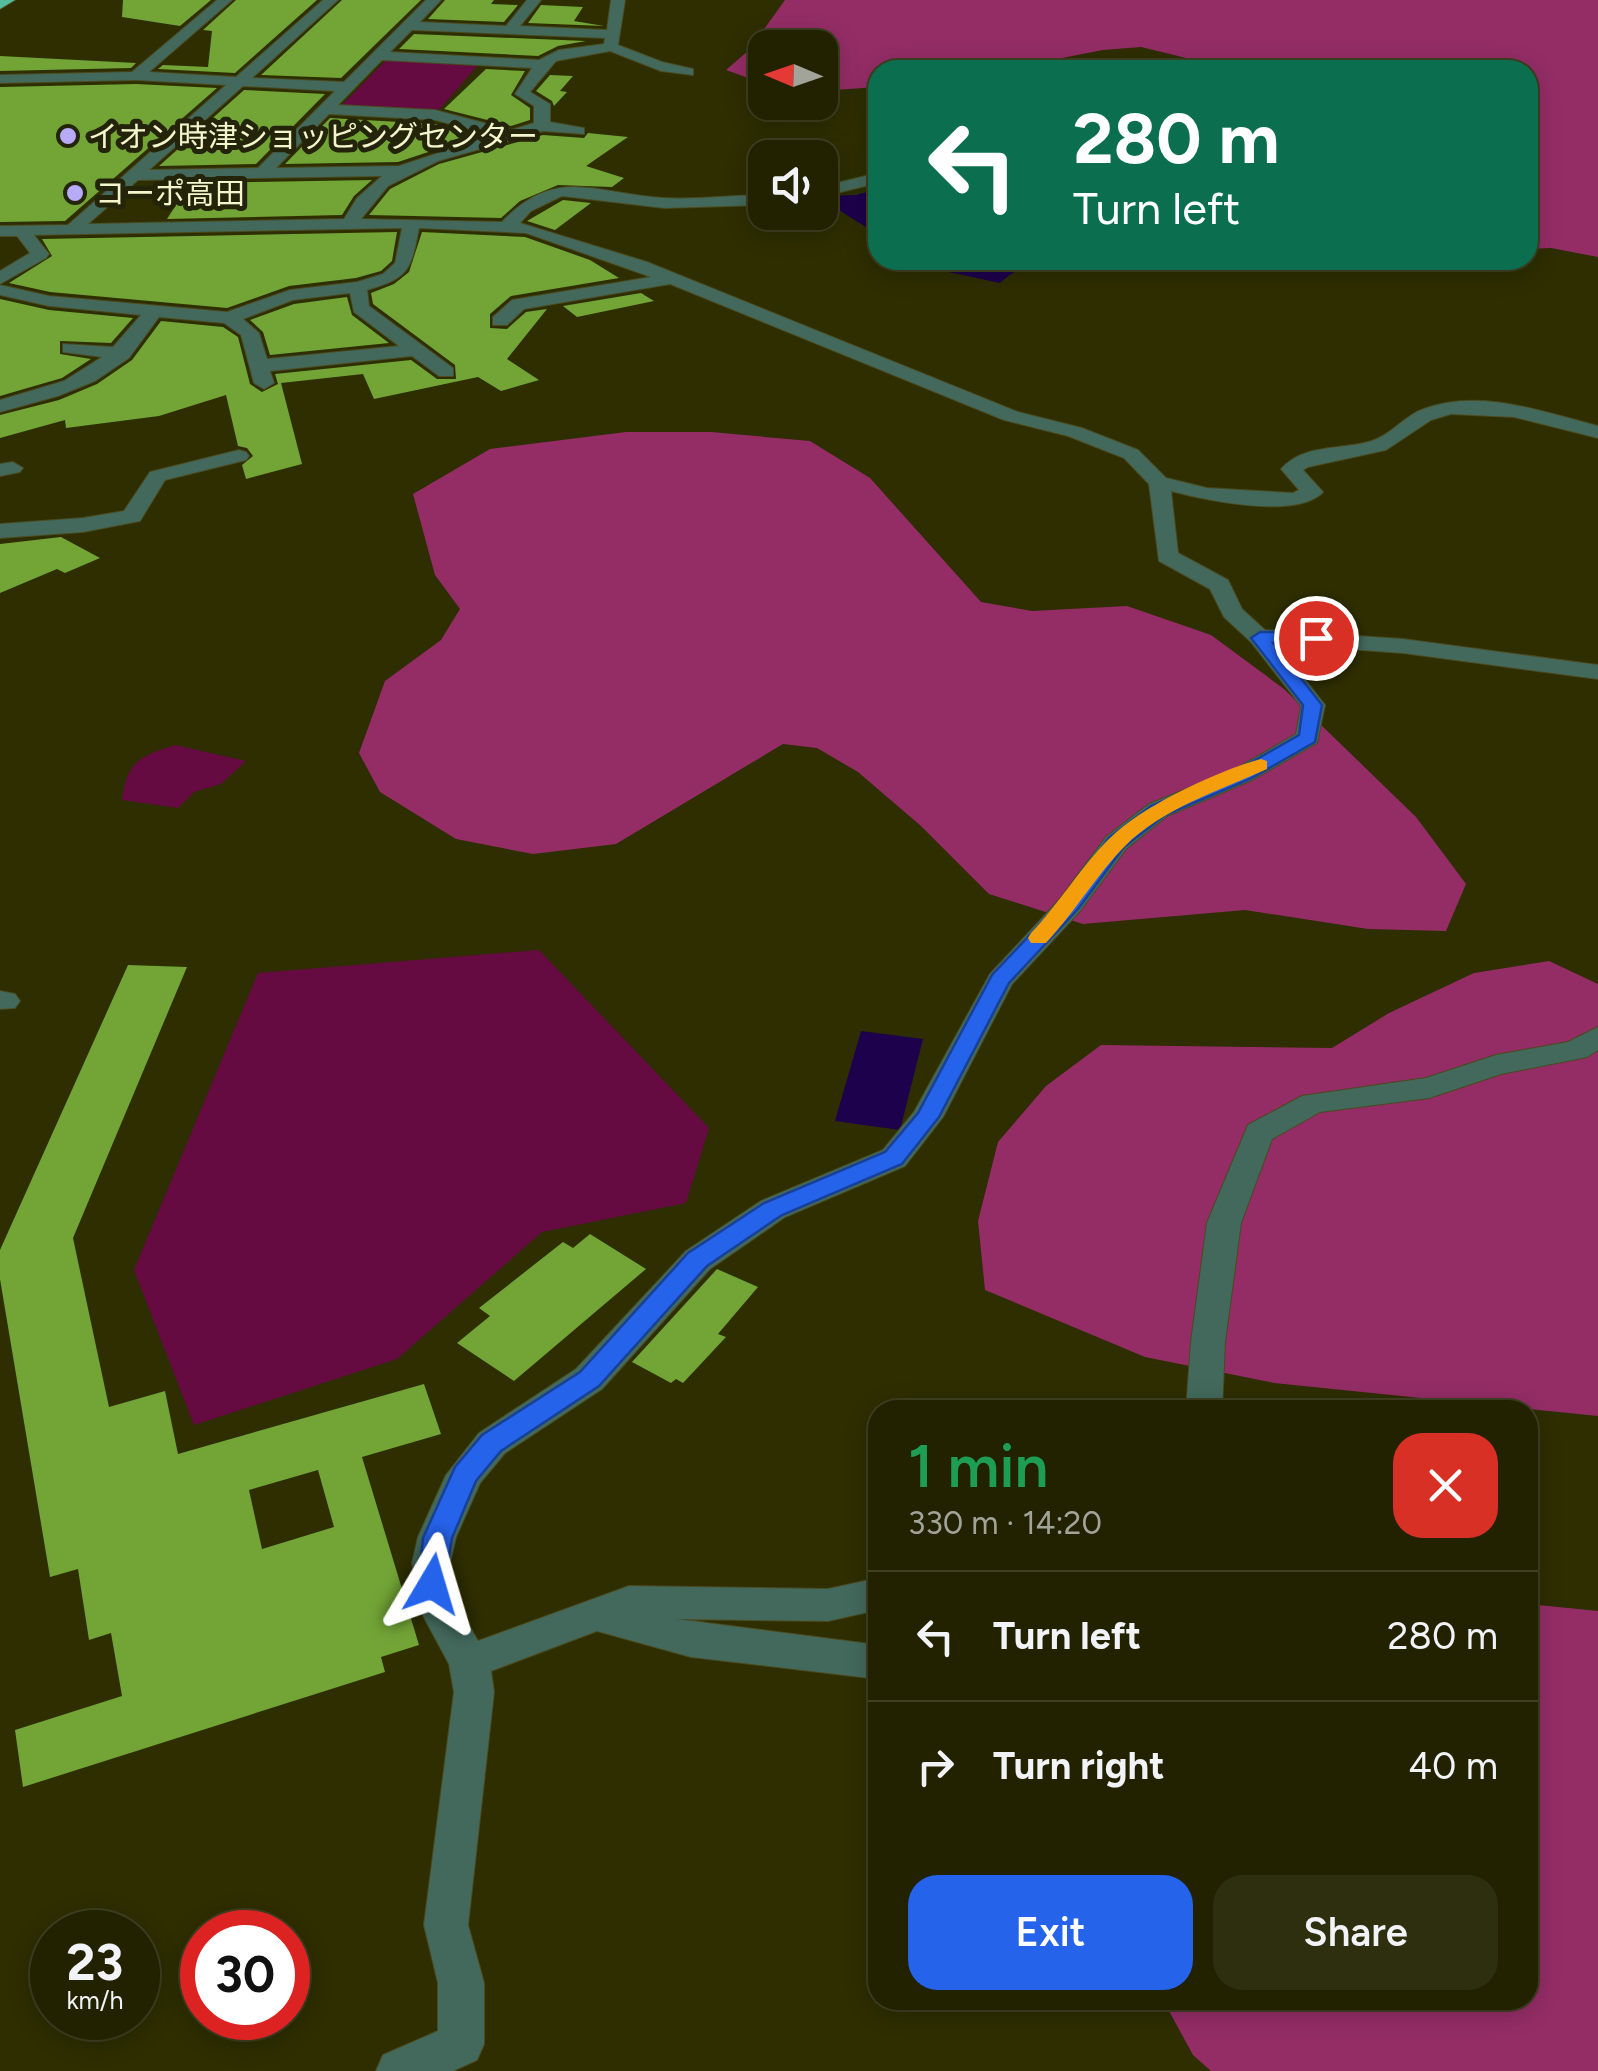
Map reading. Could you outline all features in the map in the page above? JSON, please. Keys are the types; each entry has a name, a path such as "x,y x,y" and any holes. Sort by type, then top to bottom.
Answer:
{"highway":[{"path":"0,5 8,0"}],"street":[{"path":"136,76 224,0"},
{"path":"74,229 331,0"},
{"path":"262,174 434,0"},
{"path":"510,30 534,0"},
{"path":"612,41 618,0"},
{"path":"409,26 510,30 612,41 656,69 688,72"},
{"path":"381,56 546,60 612,41"},
{"path":"496,45 549,50 522,94 542,104 542,126"},
{"path":"0,79 136,76 349,87"},
{"path":"326,109 435,115 514,136"},
{"path":"137,176 400,172 542,126 580,130"},
{"path":"350,224 358,204 400,172"},
{"path":"838,188 868,180"},
{"path":"507,226 520,209 579,188 654,202 748,200"},
{"path":"229,318 271,300 306,291 358,286 398,272 412,222"},
{"path":"0,231 412,222 507,226 557,236 672,278 1010,416 1075,432 1130,454 1159,482 1207,494 1297,500 1312,492 1291,469 1302,459 1382,446 1424,416 1444,408 1532,416 1598,432"},
{"path":"0,279 40,254 22,231"},
{"path":"500,321 518,304 672,278"},
{"path":"358,286 360,308 446,372"},
{"path":"0,290 49,300 229,318 250,332 262,376 414,350"},
{"path":"242,294 271,300"},
{"path":"0,406 88,379 122,354 154,311"},
{"path":"70,348 122,354"},
{"path":"0,530 83,525 132,516 157,476 239,456"},
{"path":"398,2071 461,2044 461,1983 446,1925 474,1692 470,1662 440,1610 432,1574 437,1538 464,1475 492,1443 590,1379 698,1260 773,1209 894,1158 927,1117 1000,980 1070,905 1116,842 1158,810 1243,775 1308,738 1313,705 1260,638 1232,612 1220,585 1166,556 1159,482"},
{"path":"1260,638 1316,638 1403,646 1598,672"},
{"path":"1205,1400 1224,1223 1259,1132 1313,1102 1429,1088 1496,1065 1576,1050 1598,1037"},
{"path":"470,1662 629,1602 828,1605 868,1596"},
{"path":"596,1614 691,1640 868,1661"}],"shaded area":[{"path":"785,0 1598,0 1598,257 1538,249 1538,60 1194,60 1141,47 1052,60 868,60 868,88 838,90 838,30 763,30"},
{"path":"748,51 748,78 726,70"},
{"path":"387,59 479,64 438,111 341,106"},
{"path":"868,192 868,228 838,210 838,196"},
{"path":"939,270 1018,270 1000,283"},
{"path":"626,432 711,432 810,441 870,478 981,602 1032,611 1127,606 1211,635 1284,689 1416,817 1466,884 1446,931 1368,929 1245,910 1083,924 989,894 921,826 858,772 817,748 783,744 616,844 533,854 456,839 380,792 359,753 385,681 441,640 460,609 435,575 413,494 490,449"},
{"path":"175,745 246,761 221,784 194,792 178,808 122,800 127,776 137,762"},
{"path":"539,950 709,1128 686,1203 542,1232 397,1359 194,1425 134,1270 258,973"},
{"path":"1549,961 1598,984 1598,1416 1538,1410 1538,1400 1441,1400 1274,1383 1145,1357 985,1290 978,1221 998,1142 1046,1086 1101,1045 1332,1048 1389,1013 1474,973"},
{"path":"861,1031 923,1039 900,1130 835,1121"},
{"path":"1538,1605 1598,1611 1598,2071 1211,2071 1193,2055 1168,2010 1538,2010"}],"building":[{"path":"123,0 211,0 180,26 122,17"},
{"path":"236,0 317,0 235,73 158,69 163,65 208,67 212,31 203,30"},
{"path":"342,0 421,0 341,78 261,75"},
{"path":"445,0 494,0 491,4 518,5 504,22 428,19"},
{"path":"541,5 583,7 574,21 604,26 528,23"},
{"path":"414,34 586,41 558,46 538,56 399,49"},
{"path":"0,56 136,63 131,68 0,71"},
{"path":"486,69 525,71 511,95 530,108 530,120 511,126 444,109"},
{"path":"550,75 573,76 560,91 567,92 554,106 536,91"},
{"name":"イオン時津ショッピングセンター","path":"136,84 217,88 65,221 0,222 0,87"},
{"path":"244,90 325,94 256,164 159,166"},
{"path":"330,118 434,124 480,135 398,162 285,164"},
{"path":"588,133 628,137 586,166 624,178 612,187 558,185 520,201 501,218 369,215 390,189 439,164 543,135 584,138"},
{"path":"372,180 354,196 342,215 167,219 190,183"},
{"path":"563,200 591,203 555,230 527,221"},
{"path":"397,232 392,261 381,271 289,286 227,308 50,292 9,283 52,256 42,239"},
{"path":"422,232 525,237 590,260 619,278 511,296 490,314 490,328 507,329 526,312 547,309 507,359 539,380 501,391 478,377 374,399 363,374 281,383 302,464 246,479 242,465 253,456 247,448 238,446 226,395 159,416 66,428 65,420 0,438 0,415 59,400 97,384 132,360 161,321 223,327 238,337 250,384 262,392 278,384 275,374 411,360 437,379 456,379 455,365 373,304 371,293 394,284 409,272"},
{"path":"641,293 654,301 577,317 563,306"},
{"path":"347,297 352,315 389,343 270,355 263,332 250,320 294,304"},
{"path":"0,299 49,310 133,318 111,343 60,341 60,354 91,359 62,378 0,396"},
{"path":"61,537 100,558 65,573 57,569 0,593 0,544"},
{"path":"128,965 187,967 73,1238 109,1407 165,1391 178,1454 424,1384 441,1434 362,1457 419,1645 381,1657 385,1672 23,1787 15,1730 122,1696 111,1633 89,1640 78,1569 50,1577 0,1279 0,1250","holes":["318,1470 334,1527 262,1549 249,1490"]},
{"path":"590,1234 646,1269 514,1381 457,1343 490,1316 479,1308 563,1242 573,1248"},
{"path":"717,1269 758,1287 718,1334 726,1337 683,1383 676,1379 671,1383 632,1362"}],"slow traffic":[{"path":"1039,938 1070,905 1116,842 1158,810 1261,765"}],"place":[{"name":"イオン時津ショッピングセンター","path":"68,136"},
{"name":"コーポ高田","path":"75,193"}],"route":[{"path":"432,1584 437,1538 464,1475 492,1443 590,1379 698,1260 773,1209 894,1158 927,1117 1000,980 1070,905 1116,842 1158,810 1243,775 1308,738 1313,705 1260,638 1316,638"}]}
